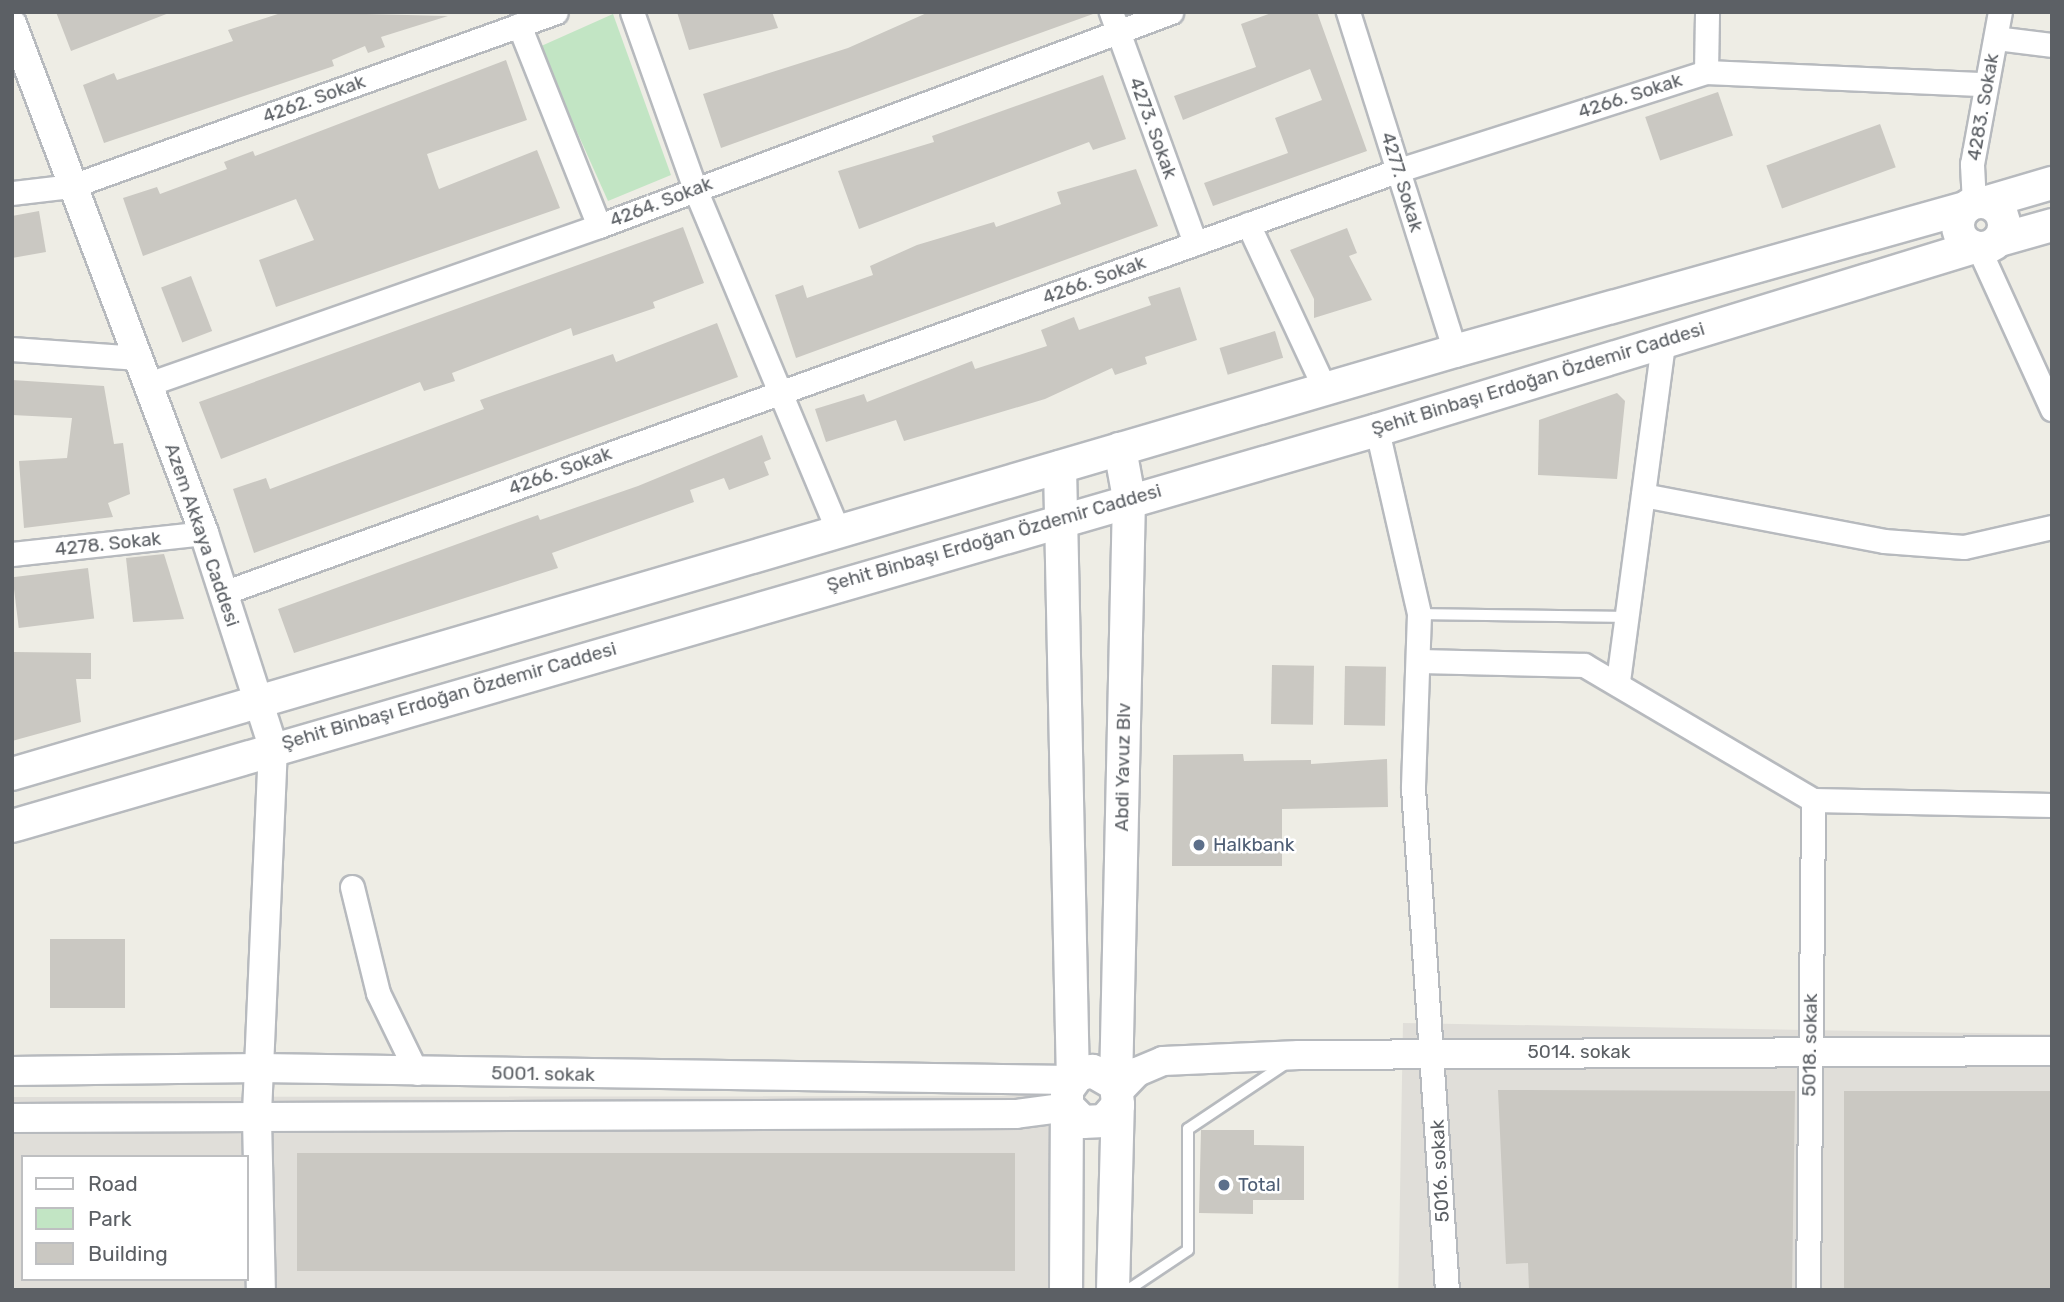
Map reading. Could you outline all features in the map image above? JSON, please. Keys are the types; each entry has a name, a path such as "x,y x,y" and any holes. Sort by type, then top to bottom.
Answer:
{"main road":[{"path":"12,774 258,699 1455,351 2052,183"},
{"path":"1975,204 2004,217 1988,245"},
{"name":"Şehit Binbaşı Erdoğan Özdemir Caddesi","path":"12,826 273,747 1065,519 1129,498 1377,430 1664,338 2052,225"},
{"name":"Abdi Yavuz Blv","path":"1113,1290 1129,498 1120,449"},
{"path":"1060,467 1065,519 1070,1093 1066,1290"},
{"path":"1099,1072 1117,1094 1097,1123 1076,1119 1070,1093 1099,1072"}],"street":[{"name":"4262. Sokak","path":"12,193 72,186 556,12"},
{"path":"632,12 695,190 776,393 838,531"},
{"name":"4264. Sokak","path":"143,371 599,226 1114,22 1171,12"},
{"name":"4277. Sokak","path":"1348,12 1455,351"},
{"path":"1706,72 1707,12"},
{"name":"4283. Sokak","path":"1975,204 1972,164 2000,12"},
{"name":"4273. Sokak","path":"1114,22 1195,243"},
{"name":"Azem Akkaya Caddesi","path":"12,24 204,533 273,747 257,1119 261,1290"},
{"path":"519,25 599,226"},
{"path":"1996,38 2052,45"},
{"name":"4266. Sokak","path":"223,593 1398,170 1706,72 1985,84"},
{"path":"1248,224 1325,389"},
{"path":"1988,245 2008,315 2052,409"},
{"path":"1618,681 1664,338"},
{"path":"12,349 143,371"},
{"name":"5016. sokak","path":"1377,430 1419,614 1421,662 1413,788 1447,1290"},
{"path":"1643,495 1898,542 1964,547 2052,527"},
{"name":"4278. Sokak","path":"12,554 204,533"},
{"path":"1421,662 1584,664 1618,681 1813,800 2052,805"},
{"name":"5018. sokak","path":"1808,1290 1813,800"},
{"path":"352,887 378,993 418,1073"},
{"name":"5014. sokak","path":"1117,1094 1137,1072 1163,1061 1433,1053 2052,1051"},
{"name":"5001. sokak","path":"12,1071 260,1068 1070,1093"},
{"path":"12,1118 1016,1114 1070,1093"}],"lane":[{"path":"1419,614 1626,617"},
{"path":"1128,1290 1188,1250 1188,1129 1299,1055"}],"shaded area":[{"path":"1403,1023 2052,1034 2047,1290 1398,1290"},
{"path":"1047,1096 1082,1130 1085,1290 12,1290 12,1097"}],"green space":[{"path":"613,14 671,175 608,201 539,47"}],"building":[{"path":"56,12 169,12 169,13 71,51"},
{"path":"284,12 448,16 381,37 385,47 368,53 365,46 332,60 334,66 104,143 83,85 114,73 117,80 233,41 228,30"},
{"path":"677,12 772,12 778,28 689,50"},
{"path":"929,12 1093,14 721,148 703,94 848,48"},
{"path":"1274,12 1317,12 1367,151 1213,206 1204,183 1288,153 1275,118 1322,100 1310,69 1183,120 1174,96 1256,67 1241,24"},
{"path":"506,60 527,120 427,154 437,184 439,189 537,150 560,208 276,307 259,260 314,240 296,199 143,256 123,198 157,187 160,194 227,169 224,162 253,151 255,156"},
{"path":"1103,75 1126,139 1093,150 1089,142 859,229 838,171 934,142 932,136"},
{"path":"1718,92 1733,135 1660,161 1645,117"},
{"path":"1880,124 1896,167 1782,209 1766,165"},
{"path":"1136,169 1158,226 796,358 775,295 803,285 807,298 873,275 870,266 917,245 994,222 996,227 1061,204 1057,192"},
{"path":"39,211 46,252 12,258 12,216"},
{"path":"683,227 704,283 653,302 655,308 573,336 571,328 452,373 455,381 424,391 420,382 221,459 199,402"},
{"path":"1347,228 1357,253 1349,256 1372,300 1314,318 1314,299 1290,250"},
{"path":"191,276 212,331 182,343 161,287"},
{"path":"1180,287 1197,340 1145,357 1147,364 1115,375 1112,368 1045,399 904,441 896,420 826,442 815,409 864,394 867,402 972,361 975,369 1047,346 1041,330 1074,317 1079,330 1151,305 1148,297"},
{"path":"717,323 738,377 254,553 233,489 266,478 270,489 484,409 480,400 613,354 616,362"},
{"path":"1275,331 1283,358 1228,375 1220,348"},
{"path":"12,380 104,386 114,444 123,443 130,494 108,503 113,517 24,528 19,461 67,458 72,418 12,415"},
{"path":"1617,393 1625,401 1617,479 1538,475 1539,420"},
{"path":"762,435 771,459 764,462 769,475 729,490 724,478 690,490 694,502 552,553 558,568 294,653 278,609 538,515 540,520 638,486"},
{"path":"164,554 184,619 133,622 126,558"},
{"path":"88,568 94,619 19,628 13,577"},
{"path":"14,652 91,653 91,679 76,679 81,722 12,741"},
{"path":"1272,665 1314,666 1313,725 1271,724"},
{"path":"1345,666 1386,667 1385,726 1344,725"},
{"path":"1243,754 1244,761 1311,760 1311,764 1387,759 1388,807 1282,809 1282,866 1172,866 1173,755"},
{"path":"50,939 125,939 125,1008 50,1008"},
{"path":"1498,1090 1795,1091 1792,1290 1529,1290 1528,1263 1506,1264"},
{"path":"1844,1091 2052,1091 2052,1290 1844,1290"},
{"path":"1201,1130 1254,1130 1254,1145 1304,1146 1304,1200 1253,1200 1253,1214 1199,1213"},
{"path":"297,1153 1015,1153 1015,1271 297,1271"}],"place":[{"name":"Halkbank","path":"1199,845"},
{"name":"Total","path":"1224,1185"}]}
